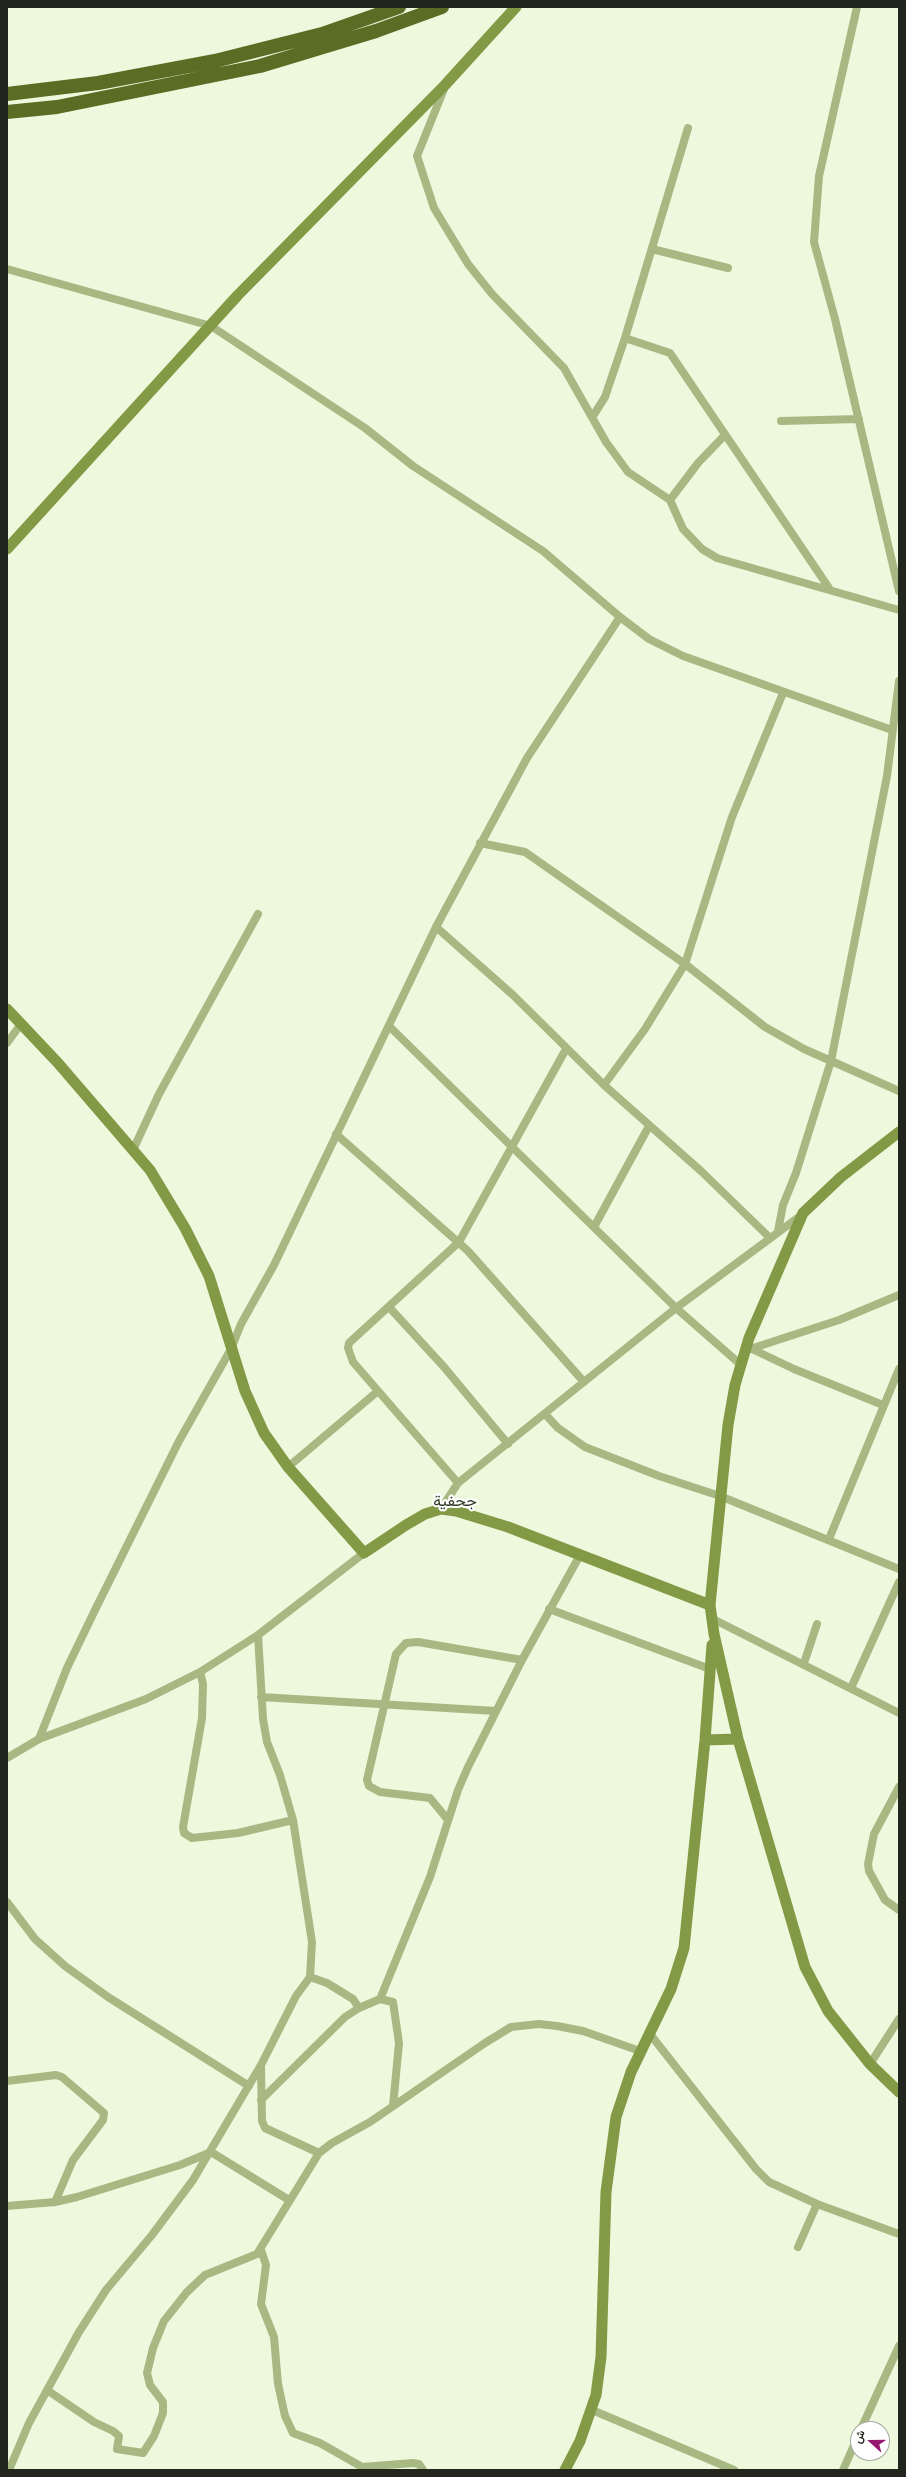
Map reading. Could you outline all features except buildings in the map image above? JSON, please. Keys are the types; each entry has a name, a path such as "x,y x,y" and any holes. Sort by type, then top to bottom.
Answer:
{"highway":[{"path":"7,94 98,83 215,61 322,34 399,7"},
{"path":"7,112 57,107 260,66 376,31 442,7"}],"street":[{"path":"7,549 212,326 238,295 445,85 516,7"},
{"path":"857,7 819,176 814,242 859,419 899,591"},
{"path":"445,85 417,156 434,208 468,264 492,294 564,368 593,416 606,442 628,472 670,500 683,529 702,549 717,558 829,588 899,610"},
{"path":"593,416 605,397 625,338 688,128"},
{"path":"652,249 728,268"},
{"path":"7,269 212,326 365,428 413,466 543,551 620,617 649,638 683,656 783,693 892,730"},
{"path":"625,338 670,353 724,436 829,588"},
{"path":"781,422 859,419"},
{"path":"670,500 698,463 724,436"},
{"path":"39,1739 67,1668 95,1610 179,1441 231,1349 242,1324 274,1265 436,927 527,758 620,617"},
{"path":"778,1231 783,1206 796,1173 831,1061 887,776 899,681"},
{"path":"604,1085 645,1029 685,964 732,817 783,693"},
{"path":"480,843 525,852 685,964 765,1027 831,1061 899,1091"},
{"path":"133,1150 159,1094 258,914"},
{"path":"436,927 513,995 604,1085 701,1171 769,1237"},
{"path":"7,1009 133,1150 166,1196 196,1250 208,1276 231,1349 255,1417 288,1467 364,1553"},
{"path":"7,1043 20,1024"},
{"path":"389,1026 676,1308 740,1364"},
{"path":"458,1483 353,1362 348,1348 349,1343 459,1242 566,1049"},
{"path":"594,1228 649,1126"},
{"path":"7,1758 39,1739 146,1699 200,1672 258,1635 364,1553 406,1525 441,1509 458,1483 676,1308 769,1237 804,1213 841,1177 899,1132"},
{"path":"336,1134 459,1242 484,1267 584,1382"},
{"path":"804,1213 748,1350 740,1364 729,1418 720,1496 710,1605 711,1618 738,1739 805,1966 828,2011 870,2064 899,2092"},
{"path":"748,1350 839,1320 899,1295"},
{"path":"389,1307 444,1367 508,1444"},
{"path":"748,1350 883,1405"},
{"path":"829,1539 899,1369"},
{"path":"288,1467 378,1391"},
{"path":"545,1414 558,1428 585,1447 660,1476 720,1496 829,1539 899,1569"},
{"path":"441,1509 471,1515 710,1605"},
{"path":"380,1999 430,1877 458,1790 522,1660 580,1555"},
{"path":"851,1688 899,1582"},
{"path":"549,1609 710,1669"},
{"path":"711,1618 804,1663 899,1713"},
{"path":"804,1663 817,1624"},
{"path":"565,2470 580,2441 592,2410 601,2357 606,2192 611,2145 620,2104 640,2051 650,2034 671,1990 684,1948 714,1634"},
{"path":"9,2470 29,2423 46,2390 94,2308 152,2235 211,2152 261,2065 296,1996 310,1978 312,1942 293,1820 280,1775 267,1742 261,1696 258,1635"},
{"path":"448,1820 430,1798 380,1792 368,1786 367,1780 396,1654 406,1643 418,1642 456,1647 522,1660"},
{"path":"200,1672 203,1684 202,1718 186,1812 184,1834 192,1838 238,1833 293,1820"},
{"path":"261,1696 496,1711"},
{"path":"705,1740 738,1739"},
{"path":"899,1787 874,1834 868,1864 869,1872 882,1895 899,1910"},
{"path":"7,1902 35,1939 65,1966 114,2001 249,2086"},
{"path":"310,1978 327,1983 353,1999 359,2008"},
{"path":"261,2100 346,2017 359,2008 380,1999 391,2000 395,2006 399,2042 394,2106"},
{"path":"870,2064 899,2019"},
{"path":"46,2390 94,2422 120,2436 118,2449 143,2453 154,2436 163,2413 163,2402 150,2385 147,2373 153,2348 164,2321 200,2279 257,2254 261,2250 289,2200 319,2153 332,2143 394,2106 485,2042 520,2024 539,2024 582,2031 640,2051"},
{"path":"650,2034 769,2182 817,2204 899,2234"},
{"path":"261,2065 262,2121 265,2128 319,2153"},
{"path":"7,2081 62,2077 104,2113 103,2120 73,2160 55,2202"},
{"path":"7,2206 55,2202 93,2192 211,2152"},
{"path":"211,2152 289,2200"},
{"path":"798,2246 817,2204"},
{"path":"261,2250 266,2265 261,2304 274,2337 278,2384 285,2416 293,2433 320,2442 362,2467 412,2463 419,2464 422,2470"},
{"path":"865,2421 899,2346"},
{"path":"592,2410 734,2470"},
{"path":"843,2470 850,2454"}],"district":[{"name":"جحفية","path":"455,1503"}]}
